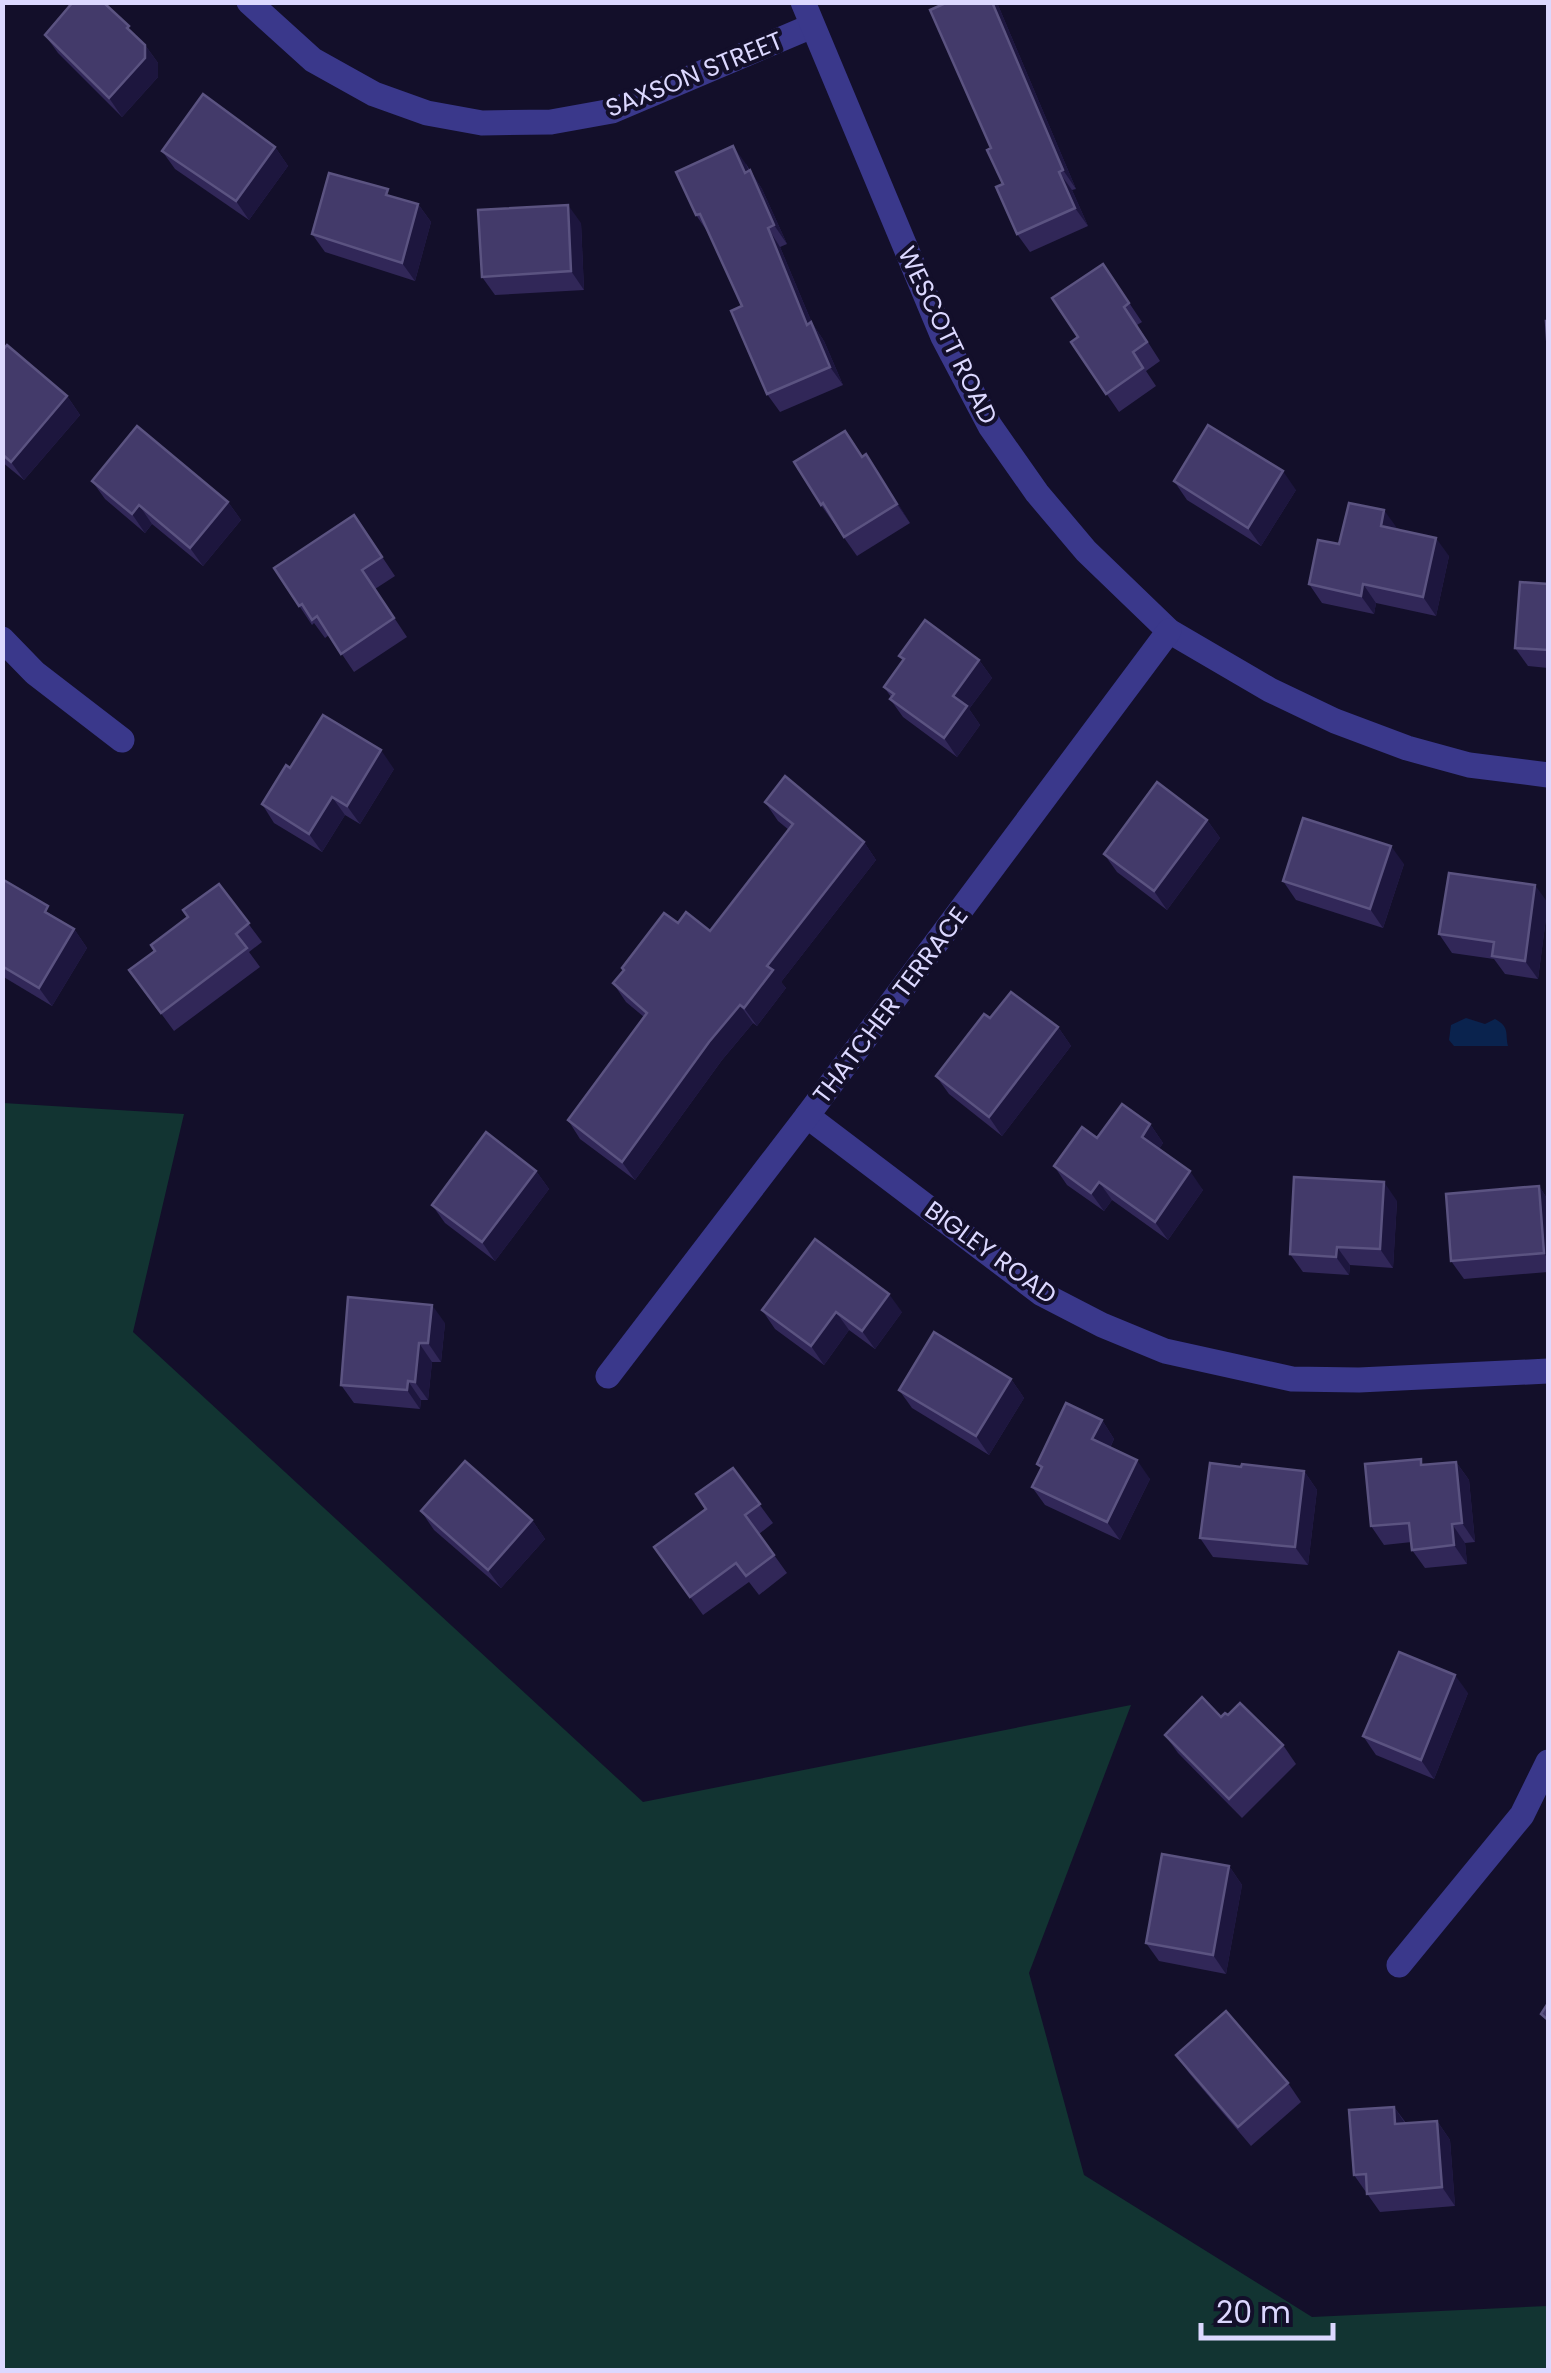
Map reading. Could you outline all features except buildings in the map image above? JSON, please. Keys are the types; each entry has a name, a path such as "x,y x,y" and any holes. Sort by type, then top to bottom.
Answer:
{"street":[{"name":"SAXSON STREET","path":"248,2 313,60 374,94 427,113 482,122 551,122 612,111 808,14"},
{"name":"WESCOTT ROAD","path":"808,14 943,337 990,426 1037,493 1086,551 1170,631 1270,690 1335,721 1406,748 1469,765 1548,775"},
{"name":"THATCHER TERRACE","path":"608,1376 808,1116 1170,631"},
{"path":"2,639 36,673 122,740"},
{"name":"BIGLEY ROAD","path":"808,1116 1042,1294 1165,1351 1292,1378 1359,1380 1548,1371"},
{"path":"1399,1965 1522,1815 1548,1762"}],"green space":[{"path":"3,1103 184,1114 133,1332 643,1802 1131,1705 1029,1973 1084,2175 1312,2317 1548,2306 1548,2370 3,2370"}],"water":[{"path":"1466,1018 1485,1024 1495,1019 1500,1022 1508,1046 1454,1046 1449,1040 1451,1025"}]}
